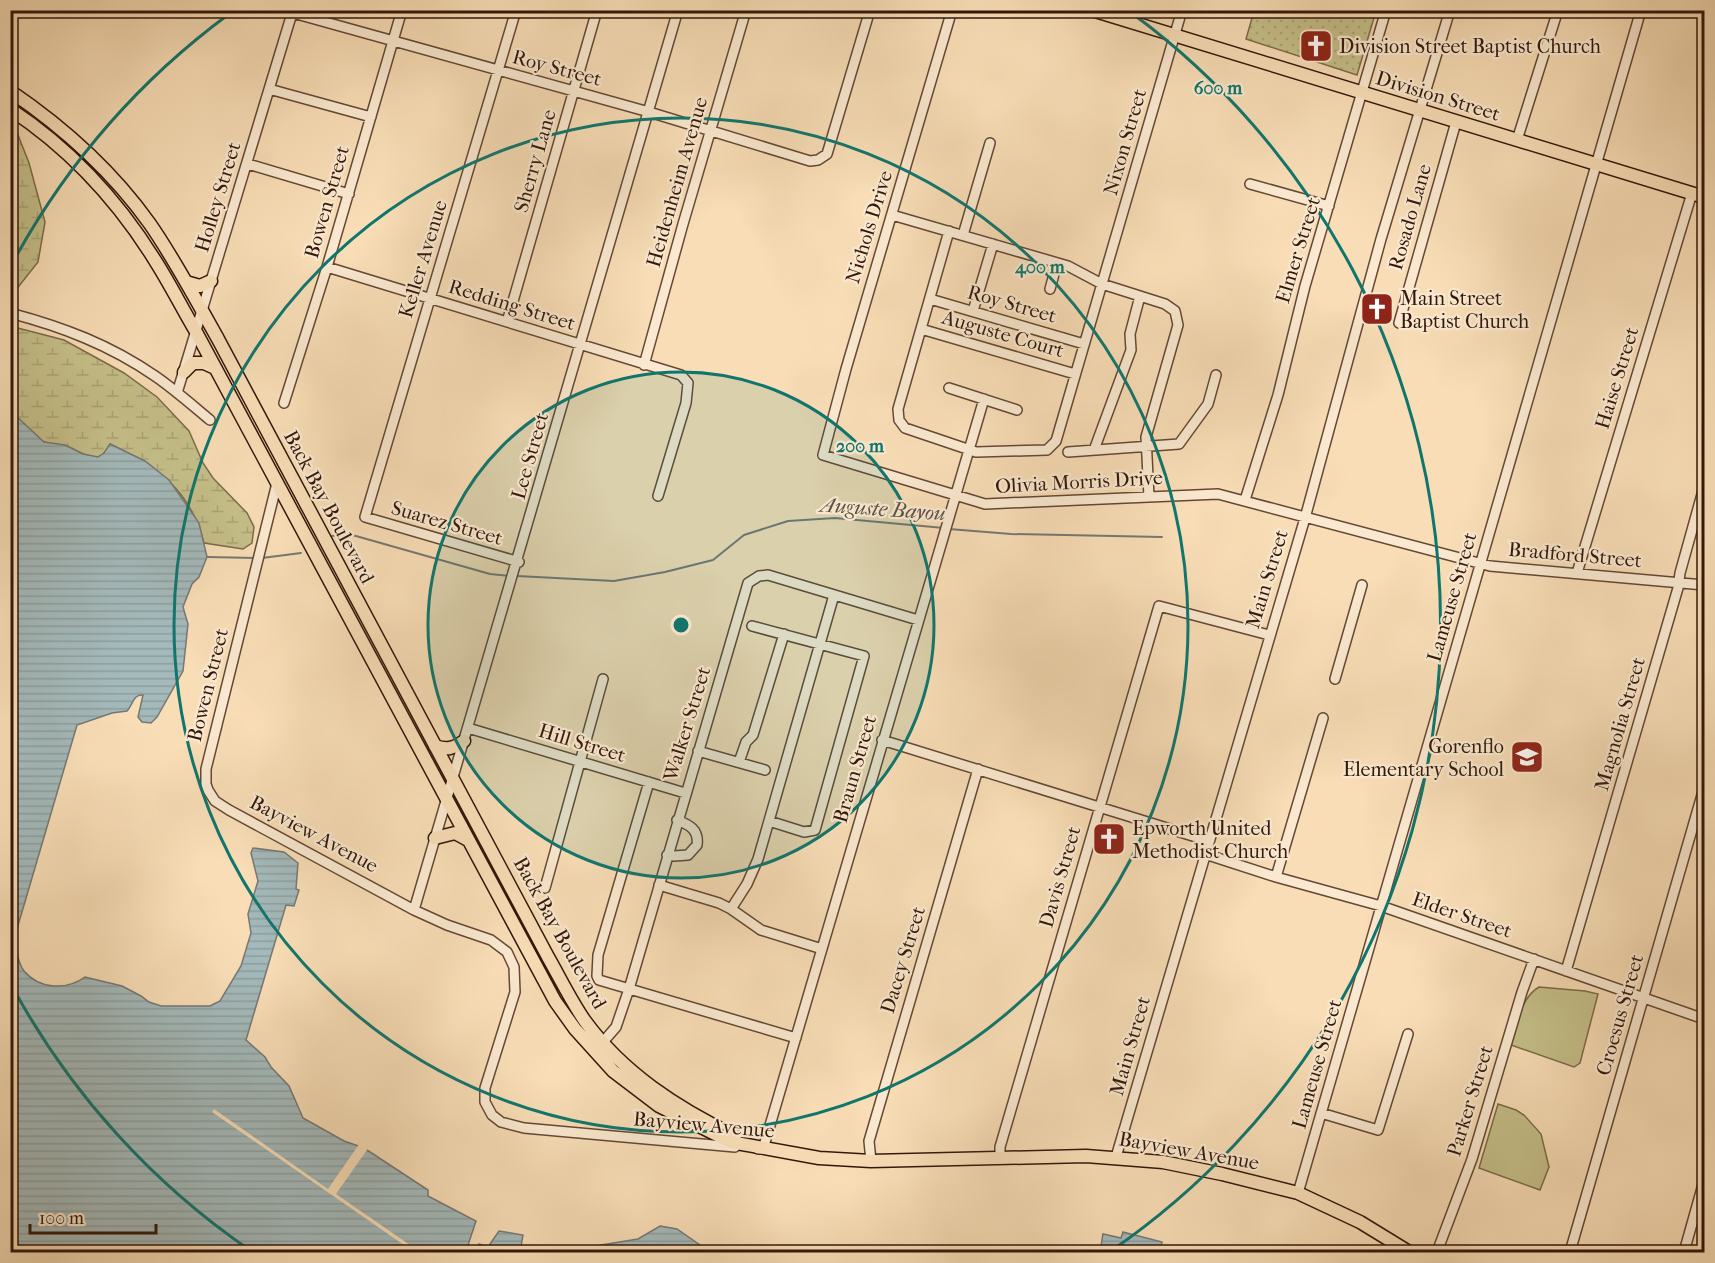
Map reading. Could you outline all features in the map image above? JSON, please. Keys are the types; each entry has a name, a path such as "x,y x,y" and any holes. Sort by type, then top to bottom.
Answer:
{"main road":[{"name":"Division Street","path":"1092,10 1704,197"},
{"name":"Back Bay Boulevard","path":"10,91 36,109 81,147 149,222 202,310 585,1021 636,1075 662,1095 712,1124 763,1149"},
{"name":"Back Bay Boulevard","path":"10,109 31,123 73,159 117,207 156,262 195,330 555,1001 574,1029 614,1071 659,1106 731,1143 763,1149"},
{"path":"186,282 196,286 211,281"},
{"path":"184,372 193,363 204,363 215,368"},
{"path":"435,746 445,749 455,748 464,741"},
{"path":"435,838 455,833 469,840"},
{"name":"Bayview Avenue","path":"763,1149 819,1158 872,1161 1049,1156 1116,1157 1163,1162 1298,1193 1360,1222 1409,1252"}],"street":[{"path":"10,16 12,10"},
{"name":"Bowen Street","path":"284,403 349,194 402,10"},
{"name":"Keller Avenue","path":"365,517 516,10"},
{"name":"Sherry Lane","path":"507,322 597,10"},
{"name":"Lee Street","path":"414,910 511,589 678,10"},
{"name":"Heidenheim Avenue","path":"644,365 746,10"},
{"name":"Roy Street","path":"293,12 649,112 810,161 823,158 827,154 870,10"},
{"name":"Nichols Drive","path":"823,455 846,369 952,10"},
{"name":"Nixon Street","path":"1102,284 1182,10"},
{"name":"Elmer Street","path":"1245,500 1278,395 1294,325 1386,10"},
{"name":"Main Street","path":"1116,1157 1305,518 1382,239 1450,10"},
{"path":"1517,140 1558,10"},
{"name":"Lameuse Street","path":"1298,1193 1641,10"},
{"name":"Holley Street","path":"177,393 293,12"},
{"path":"269,89 371,117"},
{"name":"Rosado Lane","path":"1399,322 1456,122"},
{"path":"963,235 990,143"},
{"path":"248,164 349,194"},
{"path":"1250,184 1329,206"},
{"name":"Haise Street","path":"1577,573 1692,194"},
{"path":"892,215 1058,263 1102,284 1165,304 1175,311 1178,325 1147,431 1149,497"},
{"name":"Auguste Court","path":"950,231 898,409 899,420 905,428 969,449 992,452 1043,451 1051,447 1056,441 1102,284"},
{"path":"974,311 993,244"},
{"path":"1050,289 1058,263"},
{"name":"Redding Street","path":"327,267 672,372 685,378 688,390 686,403 658,496"},
{"path":"1094,450 1131,350 1130,334 1140,296"},
{"name":"Roy Street","path":"930,299 1084,344"},
{"path":"10,313 52,325 102,345 157,377 210,420"},
{"name":"Auguste Court","path":"921,329 1075,374"},
{"path":"1068,452 1175,446 1183,441 1208,404 1216,375"},
{"path":"949,388 1017,410"},
{"name":"Braun Street","path":"763,1149 984,399"},
{"name":"Olivia Morris Drive","path":"823,455 956,497 993,504 1218,494 1305,518"},
{"name":"Bowen Street","path":"208,790 206,769 277,483"},
{"name":"Magnolia Street","path":"1566,971 1644,710 1704,487"},
{"name":"Suarez Street","path":"365,517 518,565"},
{"name":"Bradford Street","path":"1305,518 1503,568 1704,585"},
{"name":"Walker Street","path":"603,1042 616,1027 629,989 685,792 748,584 759,576 768,575 918,620"},
{"path":"1335,679 1362,585"},
{"path":"731,909 754,871 834,596"},
{"name":"Davis Street","path":"1000,1159 1000,1147 1159,606 1269,635"},
{"path":"752,626 864,656 818,825 810,832 769,821"},
{"path":"739,762 747,742 753,735 784,634"},
{"path":"545,888 603,679"},
{"path":"1276,878 1323,718"},
{"name":"Hill Street","path":"468,728 685,792"},
{"path":"882,740 1209,841"},
{"path":"698,751 765,770"},
{"name":"Dacey Street","path":"872,1161 869,1141 978,770"},
{"path":"650,782 597,963 598,980 796,1038"},
{"name":"Croesus Street","path":"1570,1252 1704,788"},
{"name":"Bayview Avenue","path":"208,790 215,801 229,810 414,910 447,925 491,940 507,952 514,968 515,992 484,1088 485,1102 492,1115 501,1122 538,1131 763,1149"},
{"path":"668,855 688,855 697,845 697,834 694,828 677,820"},
{"name":"Elder Street","path":"1205,854 1276,878 1381,906 1704,1019"},
{"path":"659,885 731,909 761,930 822,949"},
{"name":"Parker Street","path":"1437,1252 1472,1159 1534,959"},
{"path":"1321,1113 1378,1130 1408,1034"},
{"path":"1684,1252 1704,1181"}],"green space":[{"path":"1254,10 1376,11 1357,75 1246,39"},
{"path":"11,125 16,130 29,163 45,222 38,262 11,296"},
{"path":"10,326 64,340 124,373 157,397 189,431 203,463 213,478 247,513 254,527 252,543 243,549 204,543 190,508 169,482 157,471 110,444 102,455 94,457 67,446 44,442 28,431 11,404"},
{"path":"1539,987 1598,994 1580,1063 1574,1067 1511,1045 1523,1005"},
{"path":"1498,1104 1524,1115 1541,1134 1549,1167 1540,1190 1479,1168"}],"shaded area":[{"path":"10,404 14,414 44,442 65,445 83,454 98,457 110,444 145,461 169,480 199,523 207,557 199,577 192,584 183,607 188,624 183,671 157,717 151,723 142,722 138,717 143,695 140,695 135,698 127,711 112,713 77,725 14,939 22,968 30,977 46,985 62,986 85,977 122,986 149,1002 161,1006 210,1006 220,1001 241,966 251,933 248,914 258,881 251,853 253,848 284,852 298,863 296,889 299,890 294,906 286,905 246,1040 265,1057 289,1086 303,1118 344,1141 364,1148 428,1190 428,1196 476,1221 468,1245 477,1248 479,1244 488,1247 499,1231 523,1235 520,1252 11,1252"},
{"path":"660,1226 677,1229 710,1252 568,1252 585,1251 601,1245 638,1239"},
{"path":"1123,1232 1162,1242 1160,1252 1100,1252 1103,1234 1121,1238"}],"pier":[{"path":"214,1109 328,1189 360,1143 369,1147 336,1194 420,1252 414,1252 212,1112"}],"waterway":[{"name":"Auguste Bayou","path":"517,576 614,581 665,572 713,560 744,535 788,521 835,518 944,528"},
{"name":"Auguste Bayou","path":"949,529 1011,534 1162,537"},
{"name":"Auguste Bayou","path":"332,536 345,534 356,536 490,574 511,576"},
{"name":"Auguste Bayou","path":"262,558 301,553"},
{"name":"Auguste Bayou","path":"207,557 257,558"}],"place":[{"name":"Division Street Baptist Church","path":"1316,46"},
{"name":"Main Street Baptist Church","path":"1377,309"},
{"name":"Gorenflo Elementary School","path":"1527,757"},
{"name":"Epworth United Methodist Church","path":"1109,839"}]}
